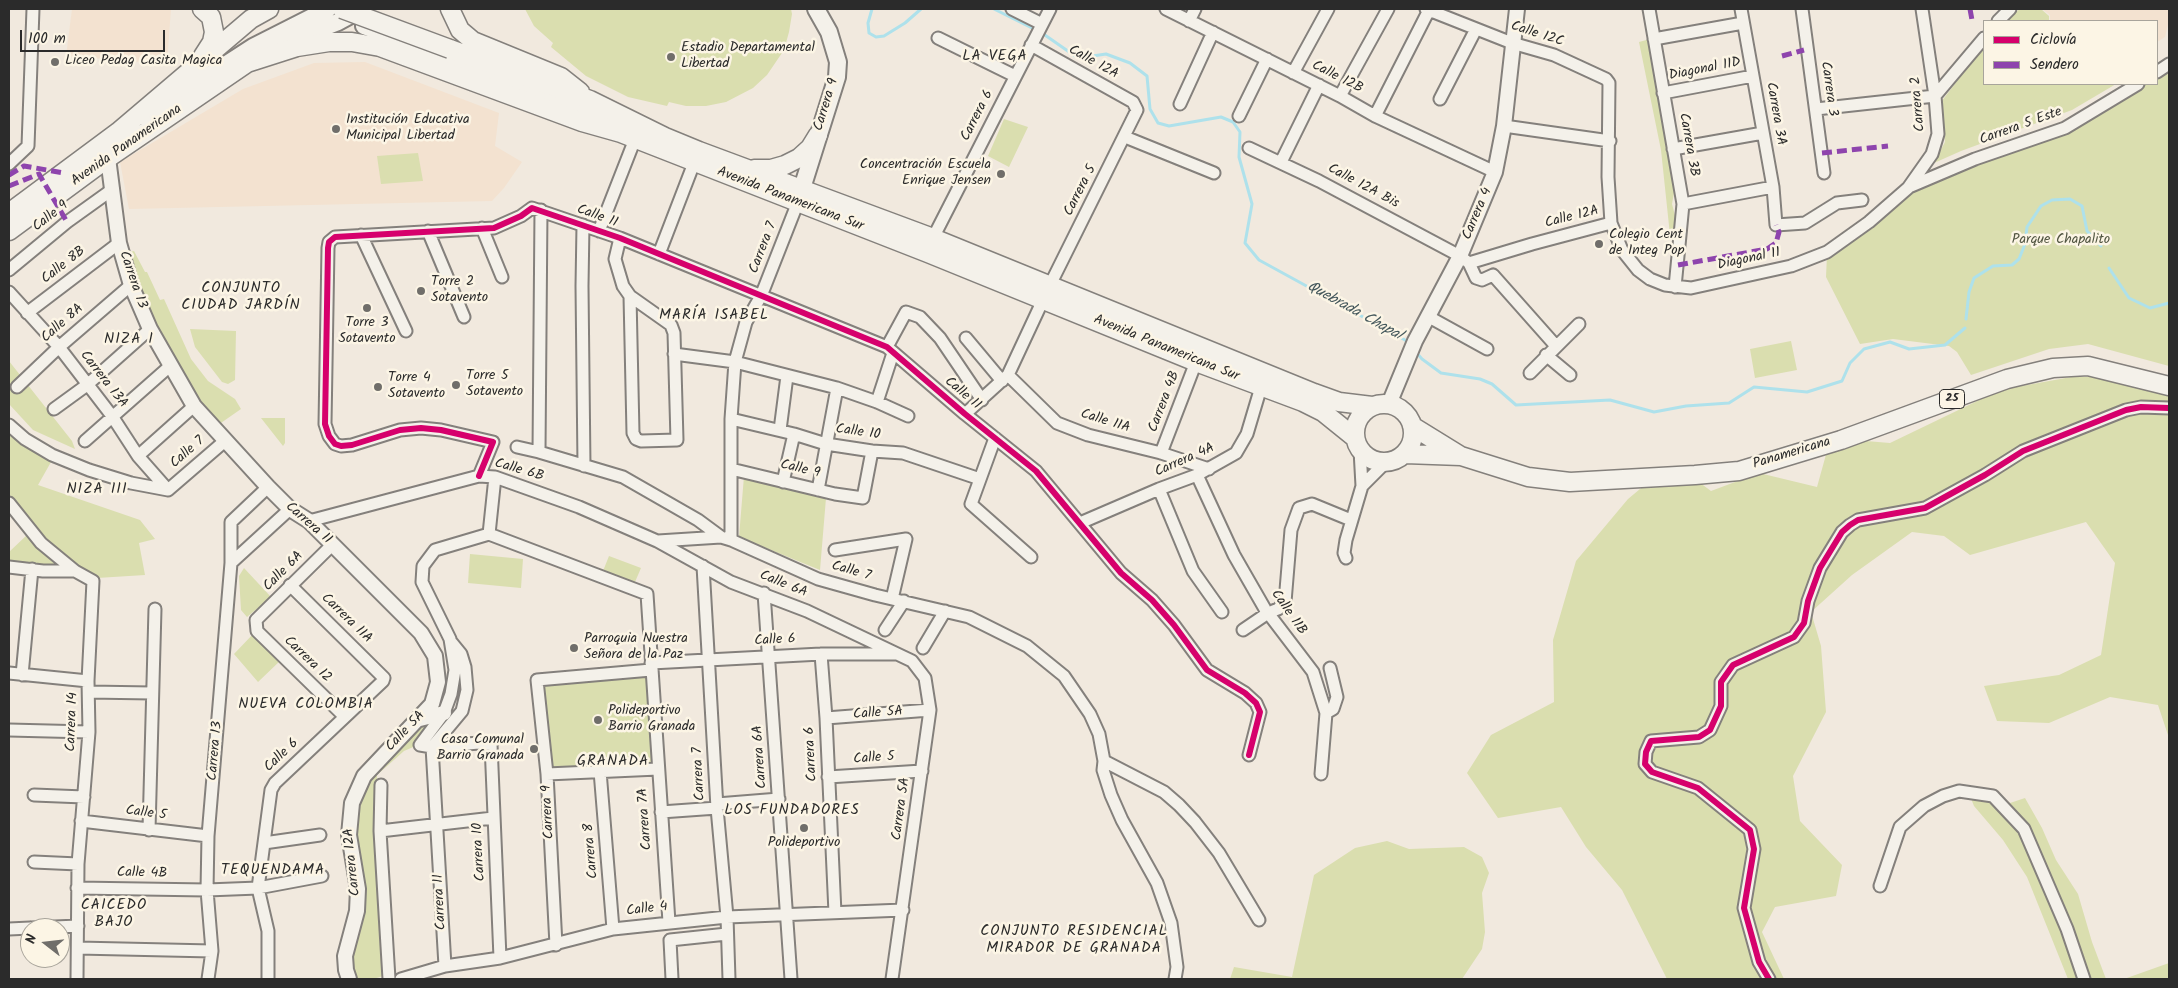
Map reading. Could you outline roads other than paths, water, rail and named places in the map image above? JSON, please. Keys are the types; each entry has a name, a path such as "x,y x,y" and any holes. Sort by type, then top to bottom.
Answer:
{"main road":[{"path":"195,67 212,42 214,32 210,17 202,9"},
{"name":"Avenida Panamericana","path":"9,213 118,132 252,19 269,9"},
{"path":"118,132 145,117 253,47 328,9"},
{"path":"342,9 590,100"},
{"path":"247,63 271,49 338,22 364,9"},
{"path":"450,9 460,30 473,41 561,77 590,100"},
{"name":"Carrera 9","path":"800,196 818,135 834,91 838,62 829,32 816,9"},
{"path":"364,26 575,107 628,136"},
{"name":"Avenida Panamericana Sur","path":"247,63 297,47 329,42 352,42 380,47 582,122 628,136 694,163 933,238 1196,362 1303,402 1323,412 1357,444"},
{"name":"Avenida Panamericana","path":"9,231 108,158 247,63"},
{"name":"Avenida Panamericana Sur","path":"590,100 665,137 741,166 800,196 1047,293 1339,402 1380,405"},
{"path":"741,166 771,169 785,165 804,153 818,135"},
{"name":"Panamericana","path":"1405,454 1461,456 1528,477 1570,482 1696,475 1739,470 1882,426 2007,379 2053,368 2088,366 2169,386"},
{"path":"1380,405 1400,408 1412,426 1412,441 1405,454 1392,462 1385,463 1371,460 1357,444 1354,429 1360,416 1380,405"},
{"path":"1412,426 1461,456"}],"street":[{"path":"9,164 28,146 33,9"},
{"name":"Calle 12A","path":"1012,9 1037,34 1133,102 1137,110"},
{"name":"Carrera 6","path":"933,238 1050,9"},
{"name":"Calle 12B","path":"1166,9 1319,85 1375,116 1495,172"},
{"path":"1189,21 1195,9"},
{"path":"1293,73 1328,9"},
{"path":"1340,96 1388,9"},
{"name":"Carrera 4","path":"1380,405 1429,317 1465,260 1495,172 1504,126 1517,9"},
{"name":"Carrera 3B","path":"1648,9 1683,204 1670,286"},
{"name":"Carrera 3A","path":"1741,9 1773,187 1776,225 1805,223 1837,202 1862,200"},
{"name":"Carrera 3","path":"1802,9 1824,173"},
{"name":"Carrera 2","path":"1908,188 1932,154 1938,134 1922,9"},
{"path":"1999,20 2010,9"},
{"path":"1375,116 1427,10"},
{"name":"Calle 12C","path":"1427,10 1512,43 1554,55 1599,75 1609,83 1610,142"},
{"path":"1654,39 1743,23"},
{"path":"1440,98 1476,29"},
{"path":"1180,104 1213,32"},
{"path":"938,38 1015,76"},
{"path":"1816,108 1934,96 1983,39"},
{"path":"1239,116 1267,59"},
{"path":"2158,71 2169,64"},
{"name":"Diagonal 11D","path":"1663,93 1753,76"},
{"path":"1281,162 1319,85"},
{"name":"Carrera 5 Este","path":"1908,188 1975,159 2066,128 2136,85"},
{"name":"Carrera 5","path":"965,414 1005,378 1137,110"},
{"path":"1504,126 1610,142 1608,177 1611,224"},
{"path":"1673,149 1763,133"},
{"path":"599,231 628,136"},
{"path":"1125,137 1214,173"},
{"name":"Calle 12A Bis","path":"1249,148 1281,162 1465,260 1476,278 1482,280 1493,275 1556,346"},
{"name":"Carrera 13","path":"108,158 119,243 131,285 150,329 170,366"},
{"path":"659,254 694,163"},
{"path":"91,171 103,178 113,189"},
{"path":"1683,204 1773,187"},
{"name":"Diagonal 11","path":"1670,286 1691,288 1791,266 1827,252 1869,222 1908,188"},
{"name":"Calle 9","path":"9,270 67,222 113,189"},
{"name":"Carrera 7","path":"726,538 735,362 746,322 761,296 800,196"},
{"path":"479,476 493,442 441,430 421,428 400,430 346,445 335,444 329,436 324,424 328,248 329,242 335,237 494,228 521,216 532,208 541,210 539,452"},
{"name":"Calle 11","path":"541,210 620,238 890,350 1036,471 1121,573 1152,600 1207,670 1245,693 1256,704 1260,712 1249,755"},
{"name":"Calle 12A","path":"1465,260 1611,224 1622,250 1638,270 1650,279 1670,286"},
{"path":"584,225 582,286 584,466"},
{"path":"482,228 502,277"},
{"path":"428,231 464,317"},
{"path":"361,235 406,331"},
{"path":"620,238 615,259 616,270 622,286 630,296 671,326 674,333 677,440 641,441 636,439 633,433 630,296"},
{"name":"Calle 8B","path":"27,313 119,243"},
{"name":"Calle 8A","path":"17,387 59,347 131,285"},
{"name":"Carrera 13A","path":"9,292 59,347 112,416 138,456 168,490"},
{"path":"877,402 890,350 906,312 920,316 940,338 982,400"},
{"path":"1429,317 1487,349"},
{"path":"1530,372 1579,324"},
{"path":"54,409 87,385 150,329"},
{"name":"Calle 11A","path":"966,338 1005,378 1057,422 1088,435 1161,453 1209,469"},
{"path":"674,354 735,362 837,388 877,402 908,416"},
{"path":"1546,355 1570,375"},
{"name":"Carrera 4B","path":"1161,453 1196,362"},
{"path":"85,441 170,366"},
{"name":"Carrera 11","path":"170,366 194,406 268,487 290,509 309,521 421,633 435,656 438,682"},
{"path":"780,430 787,376"},
{"name":"Carrera 4A","path":"1080,523 1158,489 1197,475 1236,454 1247,434 1261,387"},
{"path":"818,490 837,388"},
{"path":"138,456 194,406"},
{"path":"1769,979 1759,962 1744,908 1754,849 1750,830 1698,788 1652,772 1645,764 1646,752 1651,742 1699,737 1710,730 1721,706 1721,682 1732,665 1794,637 1804,623 1808,602 1820,568 1842,532 1850,525 1858,520 1925,508 1985,475 2023,451 2126,410 2141,407 2169,408"},
{"name":"Calle 10","path":"731,419 780,430 826,444 872,451 903,453 980,479"},
{"path":"9,425 25,440 52,455 89,470 132,483 168,490"},
{"path":"783,482 794,434"},
{"path":"994,438 971,504 1031,557"},
{"name":"Calle 7","path":"168,490 226,440"},
{"path":"1346,558 1344,552 1351,520 1362,486 1357,444"},
{"name":"Calle 7","path":"518,448 539,452 623,477 726,538 818,579 969,617 1027,646 1064,676 1090,714 1099,734 1104,761 1103,770 1111,795 1122,820 1158,882 1171,923 1177,967 1175,979"},
{"name":"Calle 9","path":"731,469 818,490 863,498 872,451"},
{"path":"1362,486 1385,463"},
{"name":"Calle 11B","path":"1197,475 1234,555 1268,613 1313,672 1326,713 1320,774"},
{"name":"Calle 6B","path":"309,521 479,476 495,477 579,507 656,541"},
{"path":"432,747 462,711 468,690 461,654 450,639 422,582 424,566 434,550 490,534 495,477"},
{"name":"Carrera 13","path":"208,979 212,951 207,890 208,836 231,563 231,522 268,487"},
{"path":"1158,489 1193,571 1222,612"},
{"name":"Carrera 14","path":"9,504 40,543 75,571 93,581 89,732 77,888 77,979"},
{"path":"1243,630 1268,613 1278,609 1285,602 1291,530 1299,508 1312,504 1351,520"},
{"path":"231,563 290,509"},
{"name":"Carrera 7A","path":"490,534 647,594 669,922"},
{"path":"656,541 726,538"},
{"path":"835,550 906,539 892,599"},
{"name":"Calle 6A","path":"656,541 731,582 764,593 900,654"},
{"name":"Calle 6A","path":"256,620 332,545"},
{"name":"Carrera 7","path":"703,566 717,806 727,917 729,979"},
{"path":"9,567 75,571"},
{"path":"22,675 32,569"},
{"name":"Carrera 11A","path":"290,585 382,674"},
{"name":"Carrera 6A","path":"764,593 790,979"},
{"path":"885,630 904,601"},
{"path":"149,830 155,609"},
{"path":"923,648 946,611"},
{"name":"Carrera 12","path":"256,620 256,631 345,717"},
{"path":"420,718 444,713 451,694 455,670 450,639"},
{"name":"Carrera 6","path":"820,654 826,718 834,913"},
{"name":"Calle 6","path":"538,680 709,659 820,654 900,654"},
{"name":"Carrera 5A","path":"892,979 930,710 925,678 912,661 900,654"},
{"path":"1326,713 1333,709 1337,697 1330,668"},
{"path":"9,673 89,687 152,694"},
{"name":"Calle 6","path":"258,888 269,797 275,783 383,681 382,674"},
{"name":"Carrera 9","path":"538,680 547,774 556,945"},
{"name":"Calle 5A","path":"364,776 432,704 438,682"},
{"name":"Calle 5A","path":"826,718 930,710"},
{"name":"Carrera 11","path":"444,713 420,746 432,747 445,966"},
{"path":"9,730 89,732"},
{"name":"Carrera 10","path":"432,747 479,743 491,744 500,958"},
{"path":"1104,761 1164,792 1179,805 1215,848 1260,920"},
{"path":"547,774 658,769"},
{"name":"Carrera 8","path":"600,771 613,929"},
{"name":"Calle 5","path":"828,777 922,772"},
{"name":"Carrera 12A","path":"349,979 345,956 357,911 358,889 349,835 349,819 352,803 364,776"},
{"path":"381,785 380,831 389,979"},
{"path":"1880,886 1900,827 1924,806 1943,796 1959,791 1993,796 2024,829 2067,930 2084,979"},
{"path":"34,795 84,797"},
{"path":"661,812 779,799"},
{"path":"380,831 493,818"},
{"name":"Calle 5","path":"81,821 208,836"},
{"path":"264,843 320,835"},
{"path":"34,862 78,864"},
{"name":"Calle 4B","path":"77,888 207,890 258,888 322,876"},
{"path":"258,888 268,931 268,979"},
{"name":"Calle 4","path":"402,979 445,966 500,958 613,929 727,917 903,910"},
{"path":"70,926 78,926"},
{"path":"672,979 670,940 727,934"},
{"path":"78,948 212,951"}],"waterway":[{"name":"Quebrada Chapal","path":"872,9 868,23 869,33 876,37 884,36 905,23 921,9"},
{"name":"Quebrada Chapal","path":"994,9 1036,30"},
{"name":"Quebrada Chapal","path":"1042,33 1075,56 1086,57 1106,54 1130,63 1147,76 1150,109 1158,123 1169,126 1221,117 1233,122 1240,132 1239,157 1252,204 1245,243 1259,260 1405,340 1410,345"},
{"path":"1966,319 1969,292 1974,278 1993,266 2012,265 2019,259 2025,244 2027,227 2041,206 2052,200 2070,199 2082,206 2087,231 2101,246"},
{"path":"2109,268 2129,298 2150,308 2169,303"},
{"name":"Quebrada Chapal","path":"1415,351 1422,359 1441,373 1480,379 1492,384 1516,405 1610,400 1654,412 1686,406 1729,403 1754,387 1807,392 1842,381 1850,363 1864,349 1890,342 1909,349 1945,345 1965,328"}],"place":[{"name":"Estadio Departamental Libertad","path":"671,57"},
{"name":"Liceo Pedag Casita Magica","path":"55,62"},
{"name":"Institución Educativa Municipal Libertad","path":"336,129"},
{"name":"Concentración Escuela Enrique Jensen","path":"1001,174"},
{"name":"Colegio Cent de Integ Pop","path":"1599,244"},
{"name":"Torre 2 Sotavento","path":"421,291"},
{"name":"Torre 3 Sotavento","path":"367,308"},
{"name":"Torre 5 Sotavento","path":"456,385"},
{"name":"Torre 4 Sotavento","path":"378,387"},
{"name":"Parroquia Nuestra Señora de la Paz","path":"574,648"},
{"name":"Polideportivo Barrio Granada","path":"598,720"},
{"name":"Casa Comunal Barrio Granada","path":"534,749"},
{"name":"Polideportivo","path":"804,828"}],"district":[{"name":"LA VEGA","path":"995,57"},
{"name":"CONJUNTO CIUDAD JARDÍN","path":"241,298"},
{"name":"MARÍA ISABEL","path":"714,316"},
{"name":"NIZA I","path":"129,340"},
{"name":"NIZA III","path":"97,490"},
{"name":"NUEVA COLOMBIA","path":"306,705"},
{"name":"GRANADA","path":"613,762"},
{"name":"LOS FUNDADORES","path":"792,811"},
{"name":"TEQUENDAMA","path":"273,871"},
{"name":"CAICEDO BAJO","path":"114,914"},
{"name":"CONJUNTO RESIDENCIAL MIRADOR DE GRANADA","path":"1074,940"}],"park label":[{"name":"Parque Chapalito","path":"2061,241"}]}
